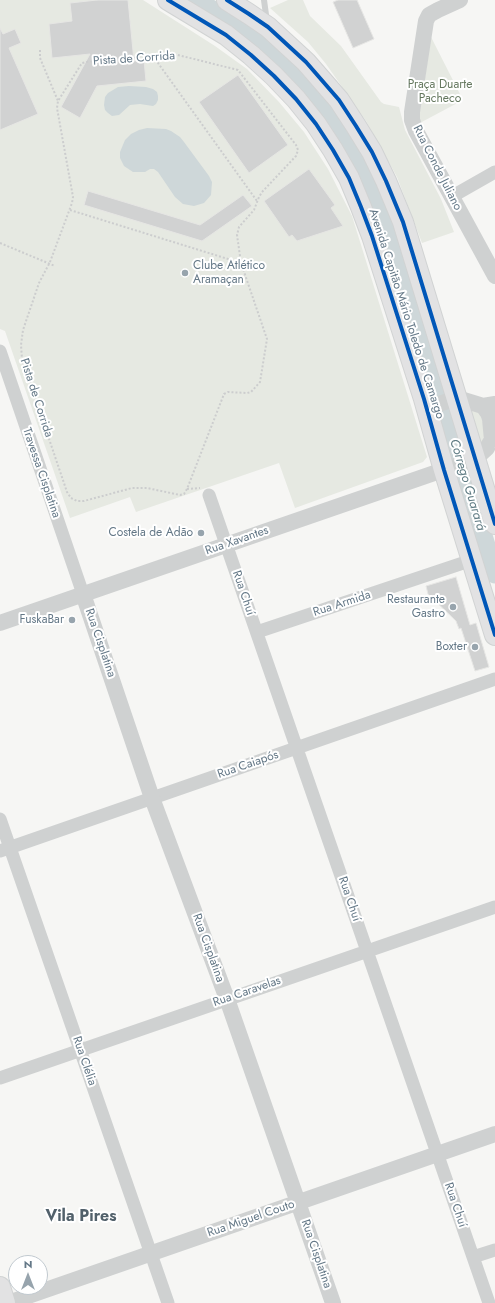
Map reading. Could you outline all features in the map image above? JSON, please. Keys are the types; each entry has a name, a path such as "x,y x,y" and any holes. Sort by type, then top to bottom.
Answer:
{"main road":[{"name":"Avenida Capitão Mário Toledo de Camargo","path":"168,0 226,35 251,55 296,99 316,124 333,150 349,178 443,404 460,464 495,524"},
{"name":"Avenida Capitão Mário Toledo de Camargo","path":"227,0 268,27 306,62 325,83 339,100 356,126 372,152 386,181 402,222 443,404 460,464 472,560 495,635"},
{"path":"0,1287 7,1303"}],"street":[{"path":"436,5 460,0"},
{"name":"Rua Conde Juliano","path":"436,5 426,21 412,115 416,132 495,276"},
{"path":"451,197 495,172"},
{"name":"Travessa Cisplatina","path":"0,351 83,594"},
{"path":"443,404 489,405 488,413 494,437 481,454 460,464"},
{"name":"Rua Xavantes","path":"0,623 460,464"},
{"name":"Rua Chuí","path":"209,495 489,1303"},
{"name":"Rua Armida","path":"257,632 472,560"},
{"name":"Rua Cisplatina","path":"83,594 152,798 227,999 333,1303"},
{"name":"Rua Caiapós","path":"5,849 495,680"},
{"name":"Rua Clélia","path":"0,819 5,849 80,1050 168,1303"},
{"name":"Rua Caravelas","path":"0,1078 495,907"},
{"name":"Rua Miguel Couto","path":"7,1303 495,1134"},
{"path":"473,1257 495,1250"}],"lane":[{"path":"264,0 268,27"}],"path":[{"path":"40,50 40,58 58,102"},
{"path":"154,56 257,202"},
{"path":"69,210 241,263"},
{"path":"0,243 50,262 55,266"}],"green space":[{"name":"Clube Atlético Aramaçan","path":"0,0 143,0 215,46 247,69 279,102 304,132 328,169 352,216 427,457 423,462 295,508 279,463 136,512 130,497 70,518 5,331 0,329"},
{"path":"288,0 303,0 310,16 341,46 381,102 399,107 405,130 441,199 454,232 422,243 397,177 366,121 326,64 308,42 270,8"},
{"name":"Praça Duarte Pacheco","path":"431,37 463,100 418,124"},
{"path":"466,407 479,410 486,432 482,442 480,443"}],"shaded area":[{"path":"129,86 153,89 157,92 158,96 156,104 153,106 140,104 130,105 119,115 112,116 105,110 105,97 108,93 118,87"},
{"path":"147,128 166,129 180,137 184,142 212,182 211,195 204,203 194,206 183,204 175,197 158,172 154,169 150,169 145,172 133,172 124,166 120,158 120,152 125,140 131,134"}],"building":[{"path":"97,0 128,0 134,61 144,60 146,81 97,86 80,118 61,107 90,54 52,58 49,24 72,21 70,3"},
{"path":"338,0 357,0 374,39 353,48 333,2"},
{"path":"0,28 3,34 15,29 21,43 9,48 38,114 0,130"},
{"path":"238,75 288,145 249,173 199,102"},
{"path":"309,169 335,205 331,208 343,226 297,241 292,235 289,237 264,201"},
{"path":"88,191 200,225 243,195 252,206 202,241 84,205"},
{"name":"Restaurante Gastro","path":"456,577 470,625 476,623 489,667 475,671 461,628 459,629 456,621 428,594 426,586"}],"waterway":[{"name":"Córrego Guarará","path":"196,0 227,19 284,63 312,92 339,129 364,172 389,237 495,574"}],"cycle path":[{"path":"168,0 226,35 274,76 296,99 316,124 349,178 372,236 424,399 444,470 495,635"},
{"path":"227,0 268,27 306,62 339,100 372,152 403,222 495,524"}],"place":[{"name":"Clube Atlético Aramaçan","path":"185,273"},
{"name":"Costela de Adão","path":"201,533"},
{"name":"Restaurante Gastro","path":"453,607"},
{"name":"FuskaBar","path":"72,620"},
{"name":"Boxter","path":"475,647"}],"district":[{"name":"Vila Pires","path":"81,1217"}]}
